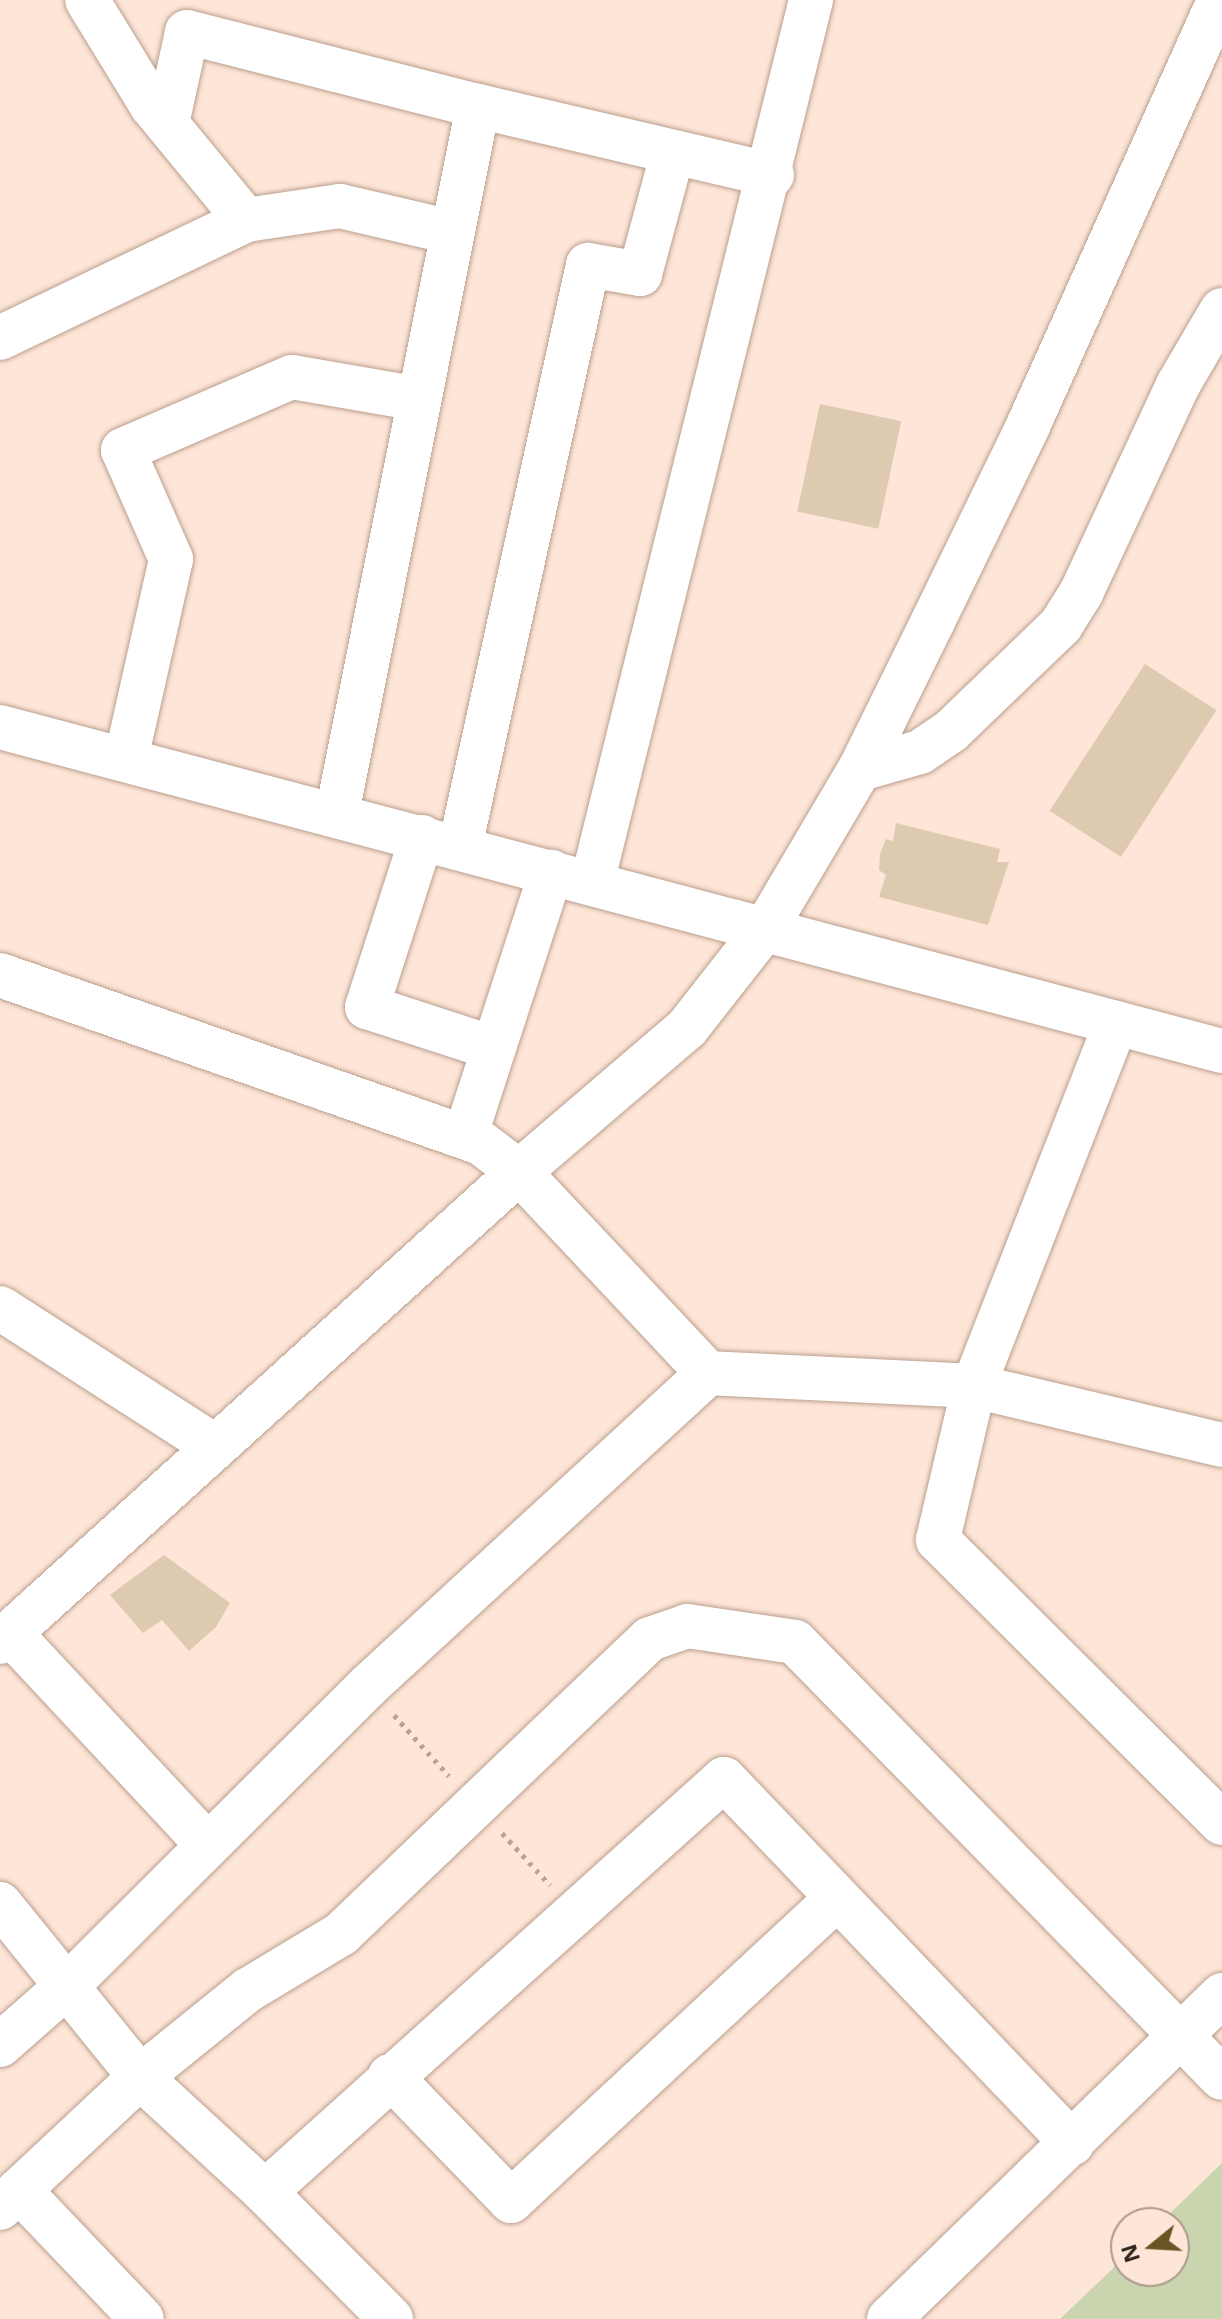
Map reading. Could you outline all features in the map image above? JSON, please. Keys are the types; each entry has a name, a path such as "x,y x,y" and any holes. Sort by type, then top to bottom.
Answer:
{"street":[{"path":"87,0 167,124 246,220"},
{"path":"465,1137 490,1047 571,877 772,175 811,0"},
{"path":"207,1844 5,1638 519,1172 687,1028 767,926 860,769 1027,428 1219,0"},
{"path":"167,124 187,32 478,106 772,175"},
{"path":"337,814 478,106"},
{"path":"490,1047 367,1007 441,842 588,265 640,274 673,152"},
{"path":"0,338 246,220 340,206 451,232"},
{"path":"860,769 920,752 951,731 1061,625 1081,593 1178,385 1222,310"},
{"path":"126,759 171,559 123,450 292,377 419,399"},
{"path":"0,727 767,926 1222,1051"},
{"path":"0,975 465,1137 519,1172 708,1373 974,1386 1222,1445"},
{"path":"1116,1023 974,1386 938,1540 1222,1823"},
{"path":"0,1308 214,1446"},
{"path":"0,2045 67,1986 368,1686 708,1373"},
{"path":"128,2315 10,2199 140,2077 248,1990 341,1934 650,1639 687,1626 795,1642 1222,2078"},
{"path":"265,2192 390,2076 724,1779 1072,2143"},
{"path":"390,2076 511,2201 836,1899"},
{"path":"0,1904 140,2077 265,2192 391,2319"},
{"path":"889,2319 1222,1995"}],"green space":[{"path":"1222,2163 1222,2319 1060,2319 1110,2271 1110,2287 1190,2287 1190,2207 1177,2207"}],"building":[{"path":"820,404 901,421 878,529 797,512"},
{"path":"1145,664 1216,710 1121,857 1050,811"},
{"path":"896,823 1000,849 997,862 1009,862 988,925 879,897 886,875 879,870 880,854 886,839 893,841"},
{"path":"164,1555 230,1603 216,1627 189,1651 162,1620 143,1633 110,1595"}]}
